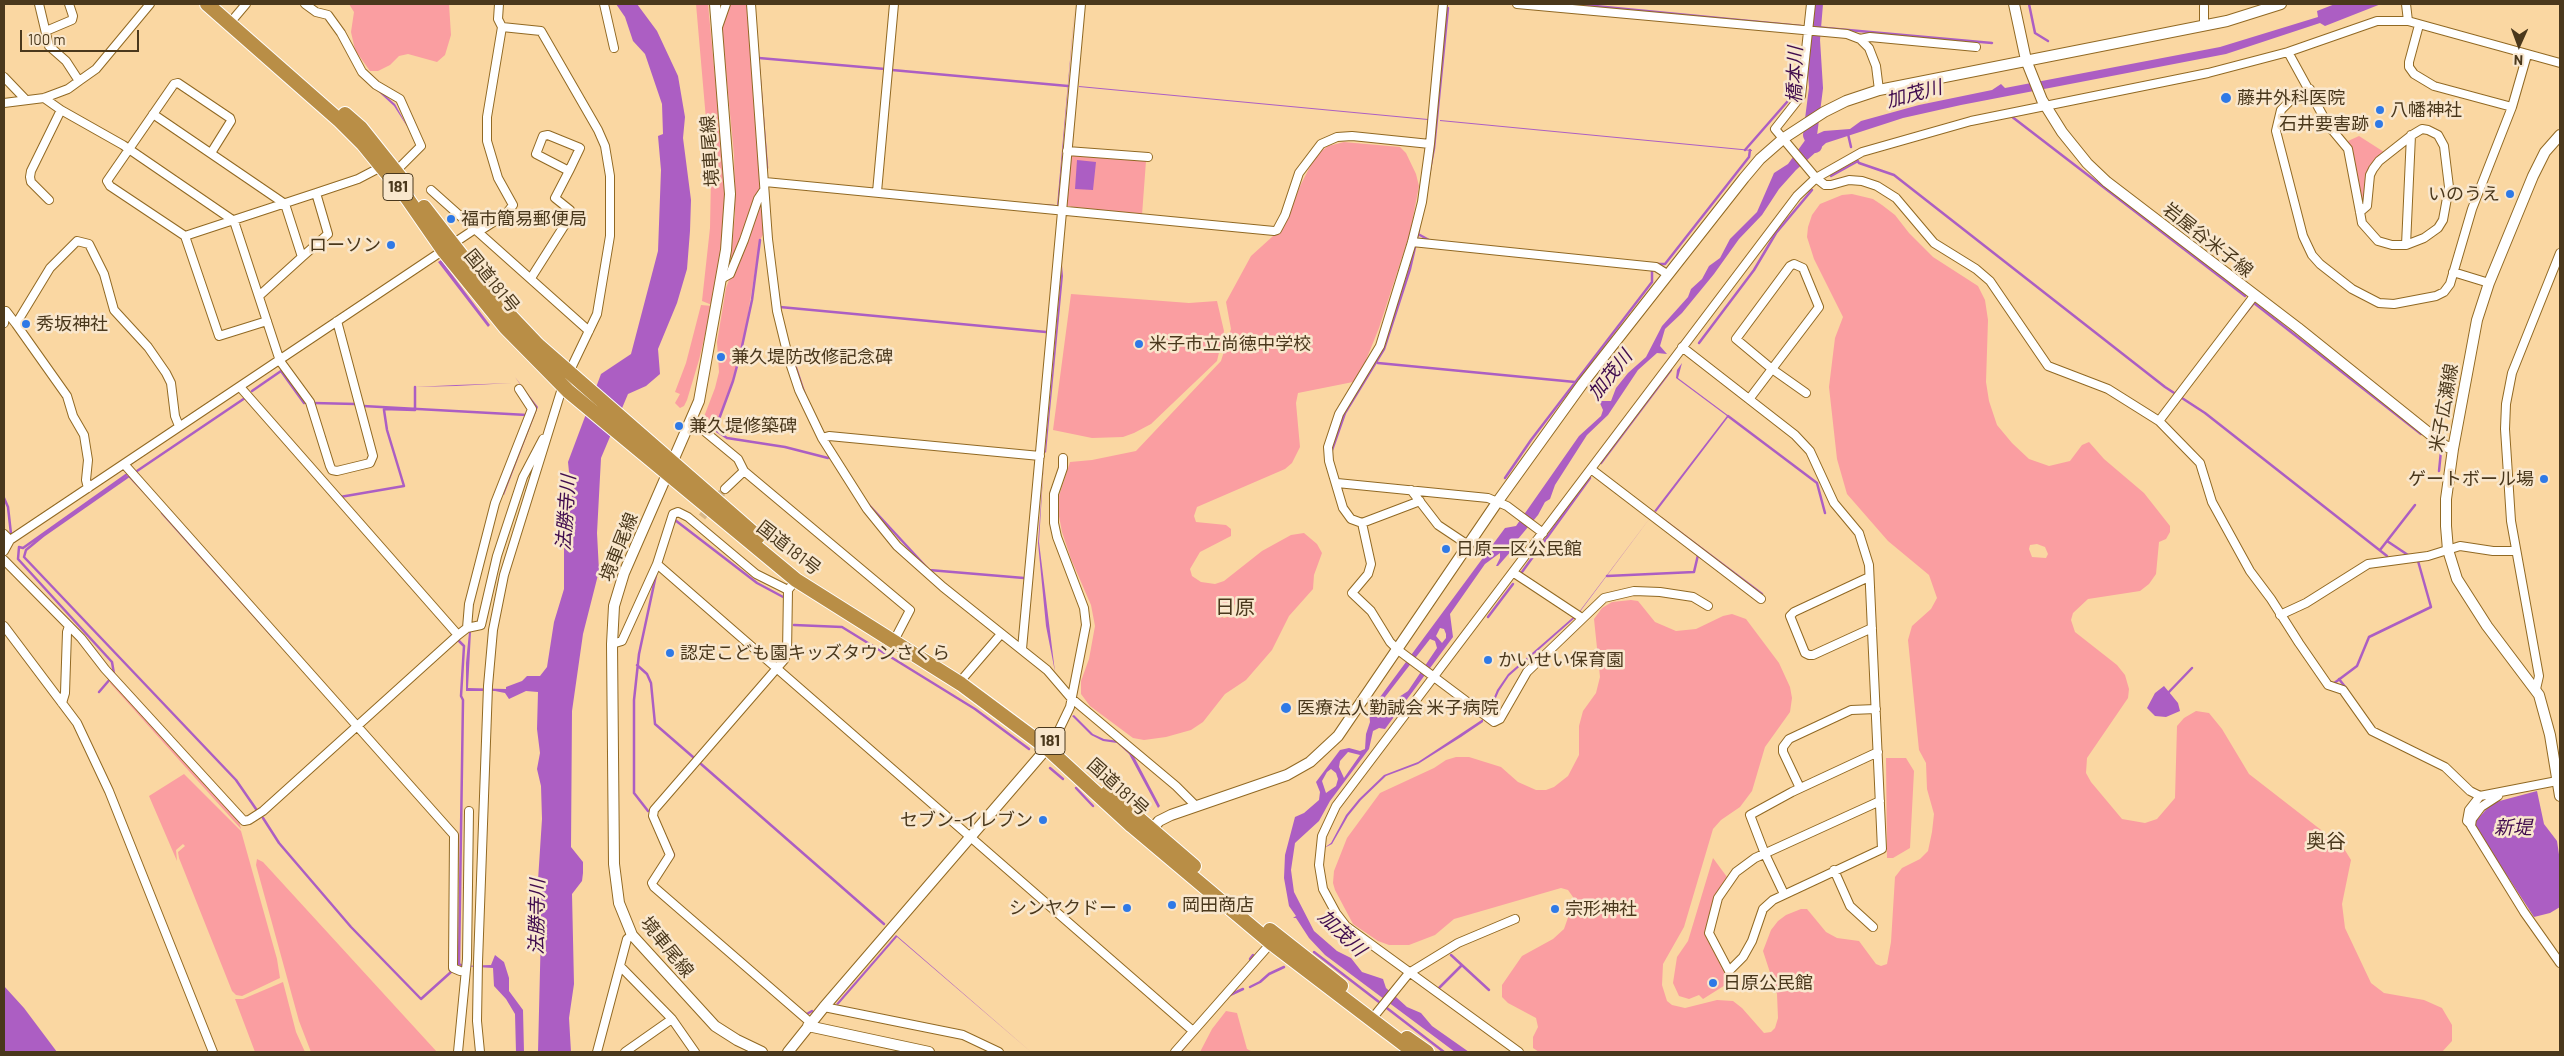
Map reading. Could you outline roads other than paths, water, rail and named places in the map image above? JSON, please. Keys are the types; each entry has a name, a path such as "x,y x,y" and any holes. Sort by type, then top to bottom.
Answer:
{"highway":[{"name":"国道181号","path":"207,4 340,121 388,168"},
{"name":"国道181号","path":"220,4 361,128 407,198 447,248 506,328 654,456 789,563 1024,718 1049,745 1271,943 1377,1015 1414,1052"},
{"name":"国道181号","path":"670,468 792,585 961,684 1049,745"},
{"name":"国道181号","path":"1149,833 1377,1015 1427,1052"}],"main road":[{"name":"境車尾線","path":"715,4 730,194 726,250 704,384 692,421 624,573 614,606 612,644 614,864 617,896 632,935 715,1026 737,1040 762,1052"},
{"name":"岩屋谷米子線","path":"2014,4 2026,60 2043,103 2062,132 2107,182 2298,328 2445,446 2453,449"},
{"path":"1149,833 1159,821 1196,806 1287,775 1310,762 1338,736 1401,652 1468,545 1503,504 1583,384 1667,274 1760,159 1784,138 1805,123 1846,101 1880,90 2204,26 2281,4"},
{"name":"米子広瀬線","path":"2560,135 2546,152 2533,176 2489,283 2477,320 2453,449 2446,499 2448,550 2458,579 2487,626 2536,689 2544,709 2550,735 2560,796"},
{"path":"788,1052 824,1007 1049,745"},
{"path":"809,1025 929,1052"}],"street":[{"path":"39,4 49,46 66,61 79,81"},
{"path":"46,32 72,20 73,16 69,4"},
{"path":"4,103 44,98 68,89 96,69 150,4"},
{"path":"236,18 246,4"},
{"path":"185,236 404,164 421,146 400,99 376,85 362,72 342,33 328,15 316,12 305,4"},
{"path":"4,534 6,546 179,426 280,361 337,320 447,248 506,214 513,206 498,178 488,141 487,117 502,27 498,19 499,4"},
{"path":"604,4 614,48"},
{"path":"717,29 726,4"},
{"path":"751,4 764,186 777,311 789,360 799,390 822,438 867,509 897,546 1001,634 1047,670 1071,698 1176,786 1196,806"},
{"path":"877,192 894,4"},
{"path":"1022,649 1063,210 1080,4"},
{"path":"1420,501 1362,523 1356,522 1347,514 1328,455 1330,441 1342,409 1380,346 1412,242 1422,202 1430,144 1443,4"},
{"path":"1517,4 1847,34 1860,39 1869,48 1876,66 1880,90"},
{"path":"1811,4 1812,31 1800,96 1775,129 1816,178 1825,185 1831,186 1849,180 1862,181 1877,186 1896,198 1934,243 1976,269 1990,281 2048,366 2108,390 2159,421 2200,463 2212,502 2250,571 2271,598 2328,685 2343,690 2372,731 2445,767 2470,791 2480,796 2557,781"},
{"path":"2406,4 2408,21"},
{"path":"2204,6 2204,26"},
{"path":"1519,1052 1407,976 1346,926 1336,913 1323,889 1319,866 1320,845 1336,806 1433,675 1514,573 1540,531 1591,469 1797,196 1816,178 1862,152 2043,103 2208,73 2288,52 2377,21 2408,21 2560,63"},
{"path":"2419,25 2409,62 2409,67 2414,74 2434,86 2512,107"},
{"path":"480,1052 477,1021 478,966 488,690 493,630 499,594 517,529 548,435 597,314 610,236 610,176 604,146 598,130 541,31 502,27"},
{"path":"1860,39 1870,37 1976,47"},
{"path":"2288,52 2328,124 2348,149 2362,224 2372,237 2392,245 2406,245 2424,238 2438,228 2443,220 2449,187 2447,153 2438,135 2422,129 2411,135 2379,161 2373,169 2370,175 2367,206 2360,212"},
{"path":"2310,89 2290,101 2281,110 2276,131 2303,236 2312,255 2352,289 2365,298 2379,303 2394,304 2436,296 2444,292 2454,272 2472,208 2512,107 2527,55"},
{"path":"4,77 26,100"},
{"path":"211,153 231,121 230,118 178,83 174,84 108,180 108,184 185,236 218,336 267,321"},
{"path":"44,98 128,150 234,221 280,361 310,402 332,470 337,471 370,464 373,456 337,320"},
{"path":"48,200 31,182 30,174 61,110"},
{"path":"154,114 284,204 302,257"},
{"path":"531,278 571,215 570,210 555,198 569,171 580,148 548,135 543,136 536,154 569,171"},
{"path":"2406,245 2411,135"},
{"path":"764,186 877,192 1274,231 1285,215 1299,174 1321,144 1344,136 1430,144"},
{"path":"1067,150 1148,157"},
{"path":"721,279 730,274 764,186"},
{"path":"432,190 589,331"},
{"path":"258,296 328,234 316,193"},
{"path":"16,324 50,268 77,241 89,244 104,274 114,310 148,347 168,376 173,392 175,416 179,426"},
{"path":"1412,242 1656,267 1667,274"},
{"path":"2536,689 2539,676 2516,550 2507,478 2506,404 2517,360 2560,253"},
{"path":"1750,398 1772,369 1819,307 1803,268 1799,265 1790,266 1736,339 1772,369 1806,393"},
{"path":"2454,272 2489,283"},
{"path":"2159,421 2254,296"},
{"path":"4,323 5,308"},
{"path":"5,308 67,396 73,416 84,435 88,460 86,480 88,488"},
{"path":"1682,346 1796,435 1810,451 1834,503 1859,534 1865,546 1869,577 1876,709 1878,752 1882,849 1773,900 1763,909 1752,941 1743,957 1729,971 1709,933 1713,913 1721,893 1736,872 1764,854 1880,801"},
{"path":"240,387 458,635"},
{"path":"467,628 469,604 495,503 532,409 519,389"},
{"path":"692,421 738,458 744,471 910,610 897,635"},
{"path":"4,560 69,626 244,820 253,818 458,635 467,628 481,626 495,564 523,477 543,439 548,435"},
{"path":"822,438 829,436 1040,456"},
{"path":"1049,745 1068,712 1086,625 1084,608 1057,537 1054,523 1054,494 1063,468 1063,458"},
{"path":"124,464 454,836 453,968 464,967"},
{"path":"1591,469 1761,599"},
{"path":"725,489 744,471"},
{"path":"1337,483 1411,490 1503,504 1540,531"},
{"path":"1411,490 1438,524 1468,545"},
{"path":"612,644 622,641 626,635 657,564 673,514 681,512 756,574 792,585 787,653 778,668 654,810 653,816 670,855 652,883 809,1025"},
{"path":"697,525 702,518"},
{"path":"1362,523 1370,569 1352,594 1371,611 1390,642 1490,720 1500,720 1527,672 1579,615 1604,598 1634,591 1660,592 1692,597 1708,606"},
{"path":"2280,614 2306,603 2362,566 2428,556 2460,546 2508,552 2516,550"},
{"path":"657,564 1193,1030"},
{"path":"1514,573 1579,615"},
{"path":"1869,577 1794,612 1790,616 1805,652 1809,655 1872,628"},
{"path":"4,626 76,723 109,791 213,1052"},
{"path":"62,702 65,693 67,632 69,626"},
{"path":"964,677 1001,634"},
{"path":"1800,788 1783,752 1782,747 1789,739 1851,710 1876,709"},
{"path":"1784,894 1764,854 1750,815 1800,788 1878,752"},
{"path":"2471,825 2472,819 2481,807 2502,793"},
{"path":"2480,796 2470,810 2467,821 2523,911 2560,963"},
{"path":"458,1052 464,967 469,811"},
{"path":"1834,870 1850,906 1874,927"},
{"path":"1377,1015 1407,976 1458,943 1515,919"},
{"path":"598,1052 627,939 632,935"},
{"path":"1175,1052 1271,943"},
{"path":"620,966 672,1019 695,1052"},
{"path":"824,1007 964,1035 999,1052"},
{"path":"624,1052 636,1049 672,1019"},
{"path":"1499,1038 1503,1046 1512,1052"}],"water":[{"path":"616,4 637,4 657,31 678,76 685,117 683,138 691,200 690,231 687,269 677,303 658,349 660,374 646,386 628,394 601,458 597,533 599,571 583,634 572,711 571,847 583,862 583,873 582,881 572,894 574,984 569,1018 571,1052 538,1052 541,929 536,911 542,819 541,786 537,769 540,753 537,729 538,692 526,691 509,699 505,693 495,691 466,691 466,663 469,632 471,632 468,688 506,689 506,687 522,681 527,676 540,676 547,667 554,622 564,589 564,536 575,480 569,472 568,462 601,374 631,354 658,251 661,170 658,136 663,134 662,104 645,54 633,41 625,17"},
{"path":"1075,4 1058,206 1057,206 1070,60"},
{"path":"2335,4 2381,4 2325,26 2320,23 2226,54 1903,118 1826,143 1796,170 1779,189 1762,215 1739,239 1714,274 1682,313 1665,329 1660,346 1667,354 1657,353 1638,370 1608,415 1587,435 1555,485 1550,499 1545,502 1538,515 1513,545 1512,550 1498,566 1496,566 1500,553 1485,564 1450,614 1453,637 1385,729 1379,728 1373,731 1369,749 1330,801 1319,821 1295,843 1291,870 1294,892 1314,931 1337,951 1351,958 1362,972 1383,979 1386,988 1407,1007 1421,1013 1432,1026 1469,1052 1455,1052 1325,955 1309,938 1296,918 1293,918 1296,916 1289,906 1284,878 1285,855 1295,817 1304,813 1319,800 1320,792 1316,782 1340,750 1349,748 1360,751 1365,749 1366,734 1370,722 1369,712 1505,528 1516,526 1579,436 1601,416 1603,410 1599,401 1611,401 1616,388 1628,373 1646,357 1662,326 1688,297 1691,289 1702,279 1709,266 1720,258 1730,239 1757,212 1774,173 1788,164 1806,139 1824,131 1850,129 1861,121 1919,105 1992,90 2001,84 2005,88 2220,47 2318,17 2317,11","holes":["1440,628 1444,629 1446,638 1442,643 1436,636","1430,639 1435,641 1437,648 1408,691 1399,697 1388,712 1376,717 1385,697","1348,752 1360,755 1344,778 1339,767 1340,761","1331,769 1336,773 1338,779 1336,786 1326,793 1322,781"]},
{"path":"344,44 360,73 395,104 410,131 394,106 359,74"},
{"path":"1079,87 1428,119 1428,120"},
{"path":"1440,121 1752,150 1752,151"},
{"path":"1077,160 1096,162 1093,190 1075,189"},
{"path":"441,260 490,325 488,327 438,262"},
{"path":"1062,265 1063,276 1046,453 1045,452"},
{"path":"1682,363 1678,378 1729,416 1656,512 1654,511 1727,416 1676,378 1677,370"},
{"path":"515,377 538,407 504,495 502,494 536,407"},
{"path":"512,383 456,386 414,387 456,385"},
{"path":"1044,460 1039,542 1055,672 1046,626 1038,543"},
{"path":"1650,518 1576,617 1509,676 1499,691 1489,714 1487,714 1497,690 1508,674 1579,612"},
{"path":"2164,686 2178,703 2180,711 2166,717 2155,716 2147,708 2155,693"},
{"path":"1074,715 1093,734 1104,739 1119,741 1132,753 1160,806 1158,808 1129,754 1117,743 1103,741 1091,735 1072,716"},
{"path":"1483,719 1483,722 1418,764 1386,776 1361,800 1348,816 1332,844 1324,848 1331,843 1346,815 1359,799 1384,775 1418,762"},
{"name":"新堤","path":"2537,791 2544,824 2557,841 2560,861 2560,907 2550,913 2534,917 2476,828 2475,822 2492,803"},
{"path":"896,935 1031,1052 897,937 838,1005 836,1004"},
{"path":"495,955 504,962 509,978 509,991 523,1010 524,1052 516,1052 515,1014 506,999 494,986 493,968 460,966 491,965"},
{"path":"4,986 24,1008 57,1052 4,1052"}],"waterway":[{"path":"1574,4 1801,26"},
{"name":"橋本川","path":"1815,146 1810,135 1816,88 1813,40 1816,4"},
{"path":"2029,4 2035,33 2048,41"},
{"path":"1429,175 1434,148 1448,8"},
{"path":"1815,27 1992,43"},
{"path":"759,58 885,69"},
{"path":"759,69 767,168"},
{"path":"892,70 1068,86"},
{"path":"1745,150 1794,94"},
{"path":"2011,116 2245,296"},
{"path":"1848,134 1851,147"},
{"path":"1655,264 1665,264 1749,157 1750,150"},
{"path":"1856,159 1859,163 1894,175 2165,387 2205,413 2387,556"},
{"path":"1831,176 1858,161"},
{"path":"1699,343 1754,270 1776,233 1812,190"},
{"path":"1039,205 1054,206"},
{"path":"1332,450 1345,413 1384,349 1410,269 1419,230"},
{"path":"1418,234 1429,240"},
{"path":"760,240 752,300 741,351 733,381 715,430 727,438 785,447 828,458"},
{"path":"1505,478 1531,440 1652,282 1652,269"},
{"path":"2239,321 2254,303 2421,434"},
{"path":"780,307 1046,332"},
{"path":"791,353 805,395"},
{"path":"1378,363 1575,382"},
{"path":"1601,463 1671,370"},
{"path":"252,391 281,371 304,403"},
{"path":"340,497 404,486 387,430 384,409 415,410 415,387"},
{"path":"134,473 245,398 247,399"},
{"path":"313,403 356,404"},
{"path":"363,406 527,415"},
{"path":"1728,416 1817,483 1825,513"},
{"path":"2432,444 2441,451 2439,471"},
{"path":"114,674 112,662 18,559 19,547 23,548 126,475"},
{"path":"159,508 129,476 43,536 26,550 24,557 236,780 256,809"},
{"path":"1522,572 1590,478"},
{"path":"4,498 8,507 11,534"},
{"path":"868,504 929,570 1024,578"},
{"path":"2380,550 2415,505"},
{"path":"162,513 273,637"},
{"path":"1661,518 1762,594"},
{"path":"674,523 675,520 757,583 785,598"},
{"path":"2387,541 2408,555"},
{"path":"1607,576 1694,572 1699,556"},
{"path":"2333,684 2357,666 2369,637 2431,607 2418,561"},
{"path":"648,811 634,793 634,700 639,654 656,575"},
{"path":"1488,617 1513,584"},
{"path":"794,625 842,627 975,709 1029,749"},
{"path":"457,639 464,646 461,696 463,700 459,964 463,966"},
{"path":"637,665 647,674 651,683 655,724 693,757"},
{"path":"2167,694 2192,668"},
{"path":"99,692 111,678"},
{"path":"2339,679 2346,688"},
{"path":"701,764 884,924"},
{"path":"1050,768 1063,779"},
{"path":"1076,788 1093,806"},
{"path":"263,818 279,843 351,927 421,999 451,972"},
{"path":"663,831 674,855 673,857"},
{"path":"1314,952 1444,1052"},
{"path":"1250,959 1253,955"},
{"path":"1451,955 1489,990"},
{"path":"1439,988 1461,966"},
{"path":"1250,987 1260,982 1269,974 1284,967"},
{"path":"1230,995 1243,989"},
{"path":"805,1015 812,1011"},
{"path":"1180,1052 1190,1040"}],"tunnel":[{"path":"702,517 725,489"}],"place":[{"name":"藤井外科医院","path":"2226,98"},
{"name":"八幡神社","path":"2380,110"},
{"name":"石井要害跡","path":"2379,124"},
{"name":"いのうえ","path":"2510,194"},
{"name":"福市簡易郵便局","path":"451,219"},
{"name":"ローソン","path":"391,245"},
{"name":"秀坂神社","path":"26,324"},
{"name":"米子市立尚徳中学校","path":"1139,344"},
{"name":"兼久堤防改修記念碑","path":"721,357"},
{"name":"兼久堤修築碑","path":"679,426"},
{"name":"ゲートボール場","path":"2544,479"},
{"name":"日原一区公民館","path":"1446,549"},
{"name":"認定こども園キッズタウンさくら","path":"670,653"},
{"name":"かいせい保育園","path":"1488,660"},
{"name":"医療法人勤誠会 米子病院","path":"1286,708"},
{"name":"セブン-イレブン","path":"1043,820"},
{"name":"岡田商店","path":"1172,905"},
{"name":"シンヤクドー","path":"1127,908"},
{"name":"宗形神社","path":"1555,909"},
{"name":"日原公民館","path":"1713,983"}],"district":[{"name":"日原","path":"1235,607"},
{"name":"奥谷","path":"2326,841"}],"water label":[{"name":"加茂川","path":"1914,94"},
{"name":"加茂川","path":"1610,375"},
{"name":"法勝寺川","path":"566,513"},
{"name":"法勝寺川","path":"537,917"},
{"name":"加茂川","path":"1342,933"}]}
